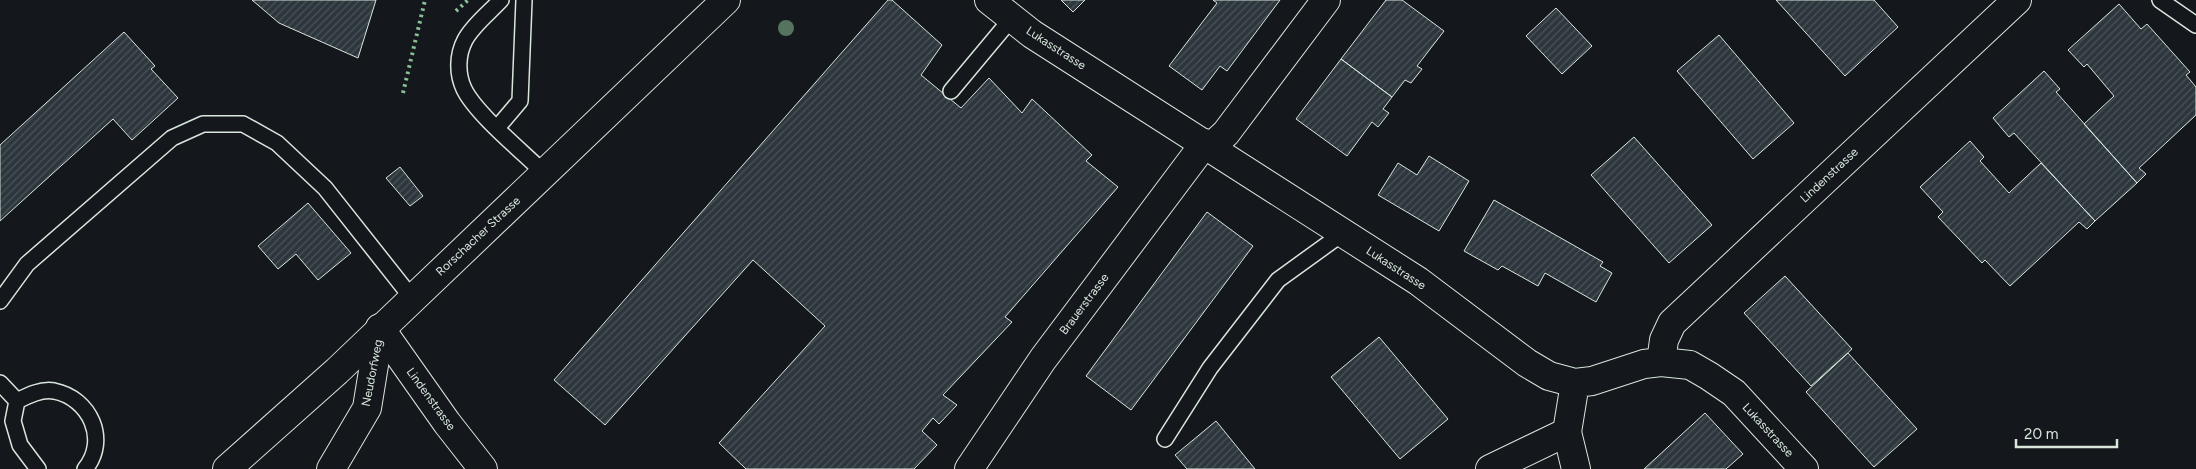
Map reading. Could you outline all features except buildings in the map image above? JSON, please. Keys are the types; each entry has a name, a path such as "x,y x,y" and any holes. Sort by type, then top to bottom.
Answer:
{"main road":[{"name":"Rorschacher Strasse","path":"227,469 337,370 726,0"},
{"name":"Lukasstrasse","path":"989,0 1032,34 1418,281 1527,363 1549,376 1575,383 1592,381 1644,364 1661,362 1690,366 1734,393 1804,469"},
{"name":"Brauerstrasse","path":"969,469 1043,359 1208,145 1226,133 1326,0"},
{"name":"Lindenstrasse","path":"1661,362 1664,340 1672,323 2017,0"},
{"name":"Lindenstrasse","path":"380,328 447,423 483,469"},
{"name":"Neudorfweg","path":"331,469 367,408 380,328"},
{"path":"1575,383 1567,432 1576,469"},
{"path":"1490,469 1567,432"}],"lane":[{"path":"501,0 470,32 464,42 458,66 460,78 464,90 497,128 544,173"},
{"path":"497,128 520,101 524,0"},
{"path":"2160,0 2196,25"},
{"path":"951,91 1012,18"},
{"path":"0,301 27,264 172,138 203,124 243,124 277,144 325,188 412,298"},
{"path":"1165,439 1210,368 1278,280 1343,233"},
{"path":"0,383 17,401"},
{"path":"17,401 34,392 53,391 71,397 86,409 94,426 96,445 90,462 85,469"},
{"path":"17,401 13,421 20,445 38,469"}],"hedge":[{"path":"403,93 425,0"},
{"path":"456,11 468,0"}]}
